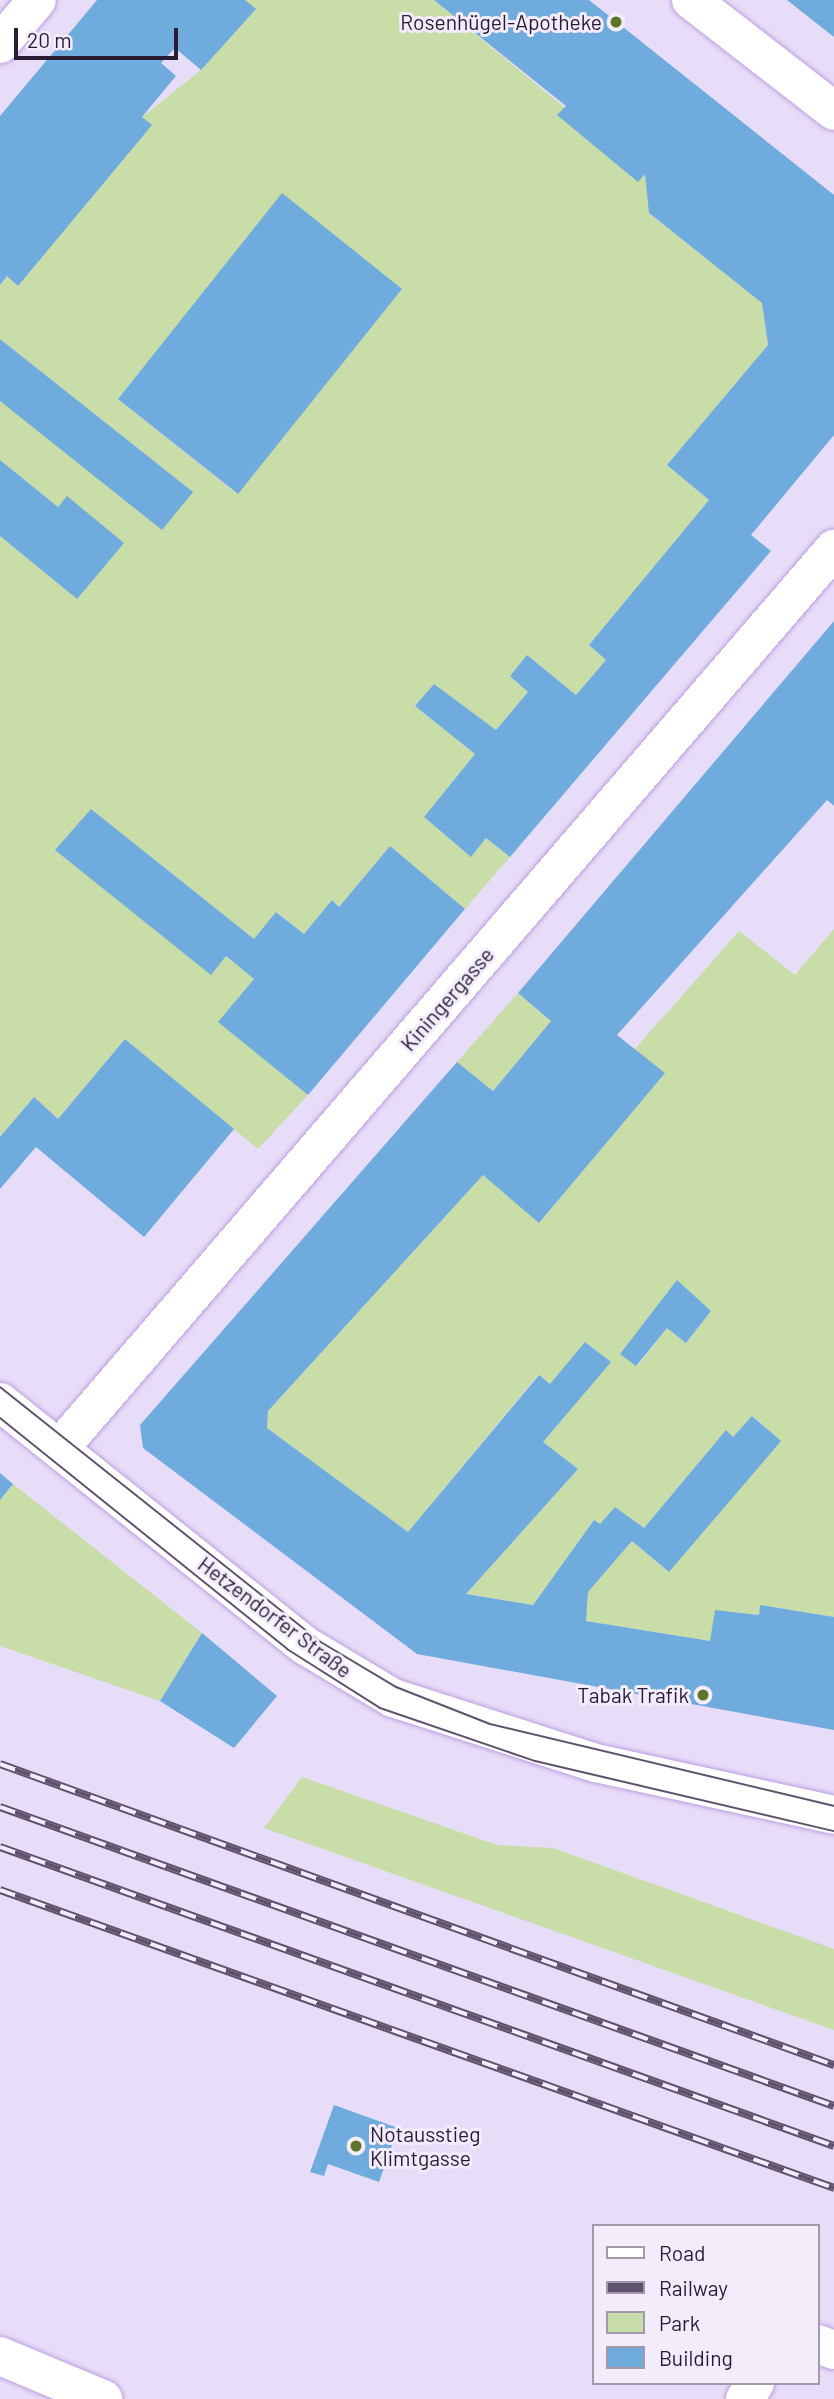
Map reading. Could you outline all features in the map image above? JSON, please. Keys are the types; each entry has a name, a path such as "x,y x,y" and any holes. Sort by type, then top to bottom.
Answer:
{"street":[{"path":"0,44 37,0"},
{"path":"691,0 834,111"},
{"name":"Kiningergasse","path":"59,1449 834,548"},
{"name":"Hetzendorfer Straße","path":"0,1402 306,1646 393,1698 596,1763 834,1815"},
{"path":"0,2356 103,2399"}],"green space":[{"path":"245,0 434,0 645,174 650,214 762,303 768,345 667,465 709,500 589,645 606,660 576,695 527,655 510,676 528,692 496,730 434,684 415,706 475,754 424,817 470,856 486,838 510,857 465,909 390,846 339,907 332,900 304,934 277,912 254,939 92,810 211,974 226,956 254,979 219,1022 308,1095 258,1149 125,1039 58,1119 34,1097 0,1137 0,536 77,599 67,497 58,507 0,460 0,401 193,492 0,339 0,285 7,276 18,286 151,125 142,117 201,70 255,9","holes":["282,194 402,289 237,494 118,399"]},
{"path":"834,929 834,1617 760,1605 759,1615 716,1610 710,1641 586,1621 588,1592 632,1541 669,1572 780,1441 753,1416 733,1437 726,1430 644,1528 615,1507 600,1524 594,1520 533,1605 466,1594 578,1469 543,1442 610,1362 586,1342 550,1384 538,1375 408,1532 267,1428 268,1411 483,1175 540,1222 664,1073 635,1049 739,931 795,975","holes":["677,1281 711,1311 686,1343 667,1328 637,1366 620,1354"]},
{"path":"518,993 551,1021 493,1091 457,1062"},
{"path":"13,1484 202,1633 160,1701 0,1646 0,1500"},
{"path":"302,1777 497,1845 553,1848 834,1949 834,2030 264,1828"}],"building":[{"path":"97,0 245,0 256,9 201,70 175,48 161,63 176,76 142,117 152,125 18,286 7,276 0,285 0,116"},
{"path":"434,0 589,0 834,195 834,435 751,535 771,551 510,857 486,838 471,857 424,817 475,754 415,706 434,684 496,730 528,692 510,676 527,655 576,695 606,660 589,645 709,500 667,465 768,345 762,303 649,213 645,174 638,182 557,115 566,106"},
{"path":"787,0 834,0 834,37 825,30"},
{"path":"282,193 402,289 238,494 118,399"},
{"path":"0,339 193,492 162,530 0,401"},
{"path":"0,460 58,507 67,496 124,543 77,599 0,536"},
{"path":"834,621 834,806 827,800 617,1035 665,1073 539,1223 483,1175 268,1411 267,1428 408,1532 539,1375 550,1384 585,1342 611,1362 543,1442 578,1469 466,1594 533,1605 594,1520 600,1524 615,1507 644,1528 726,1430 733,1437 752,1416 781,1441 669,1572 632,1541 588,1592 586,1621 710,1641 715,1610 759,1615 760,1605 834,1617 834,1730 417,1654 143,1448 140,1425 457,1062 493,1091 551,1021 518,993"},
{"path":"91,809 254,939 276,912 304,934 332,900 339,907 390,846 465,909 308,1095 218,1022 254,979 226,956 211,975 55,850"},
{"path":"125,1039 234,1129 144,1237 36,1147 0,1189 0,1137 34,1097 58,1119"},
{"path":"677,1280 711,1311 686,1343 667,1328 636,1366 620,1354"},
{"path":"0,1473 13,1484 0,1500"},
{"path":"202,1633 277,1696 234,1748 160,1701"},
{"name":"Notausstieg Klimtgasse","path":"334,2105 398,2128 379,2182 328,2164 324,2176 310,2172"}],"tram line":[{"path":"0,1387 319,1641 396,1687 490,1724 834,1806"},
{"path":"0,1418 287,1649 380,1708 535,1761 834,1831"}],"railway":[{"path":"0,1764 834,2065"},
{"path":"0,1807 834,2106"},
{"path":"0,1847 834,2146"},
{"path":"0,1890 834,2188"}],"place":[{"name":"Rosenhügel-Apotheke","path":"616,22"},
{"name":"Tabak Trafik","path":"703,1695"},
{"name":"Notausstieg Klimtgasse","path":"356,2146"}]}
